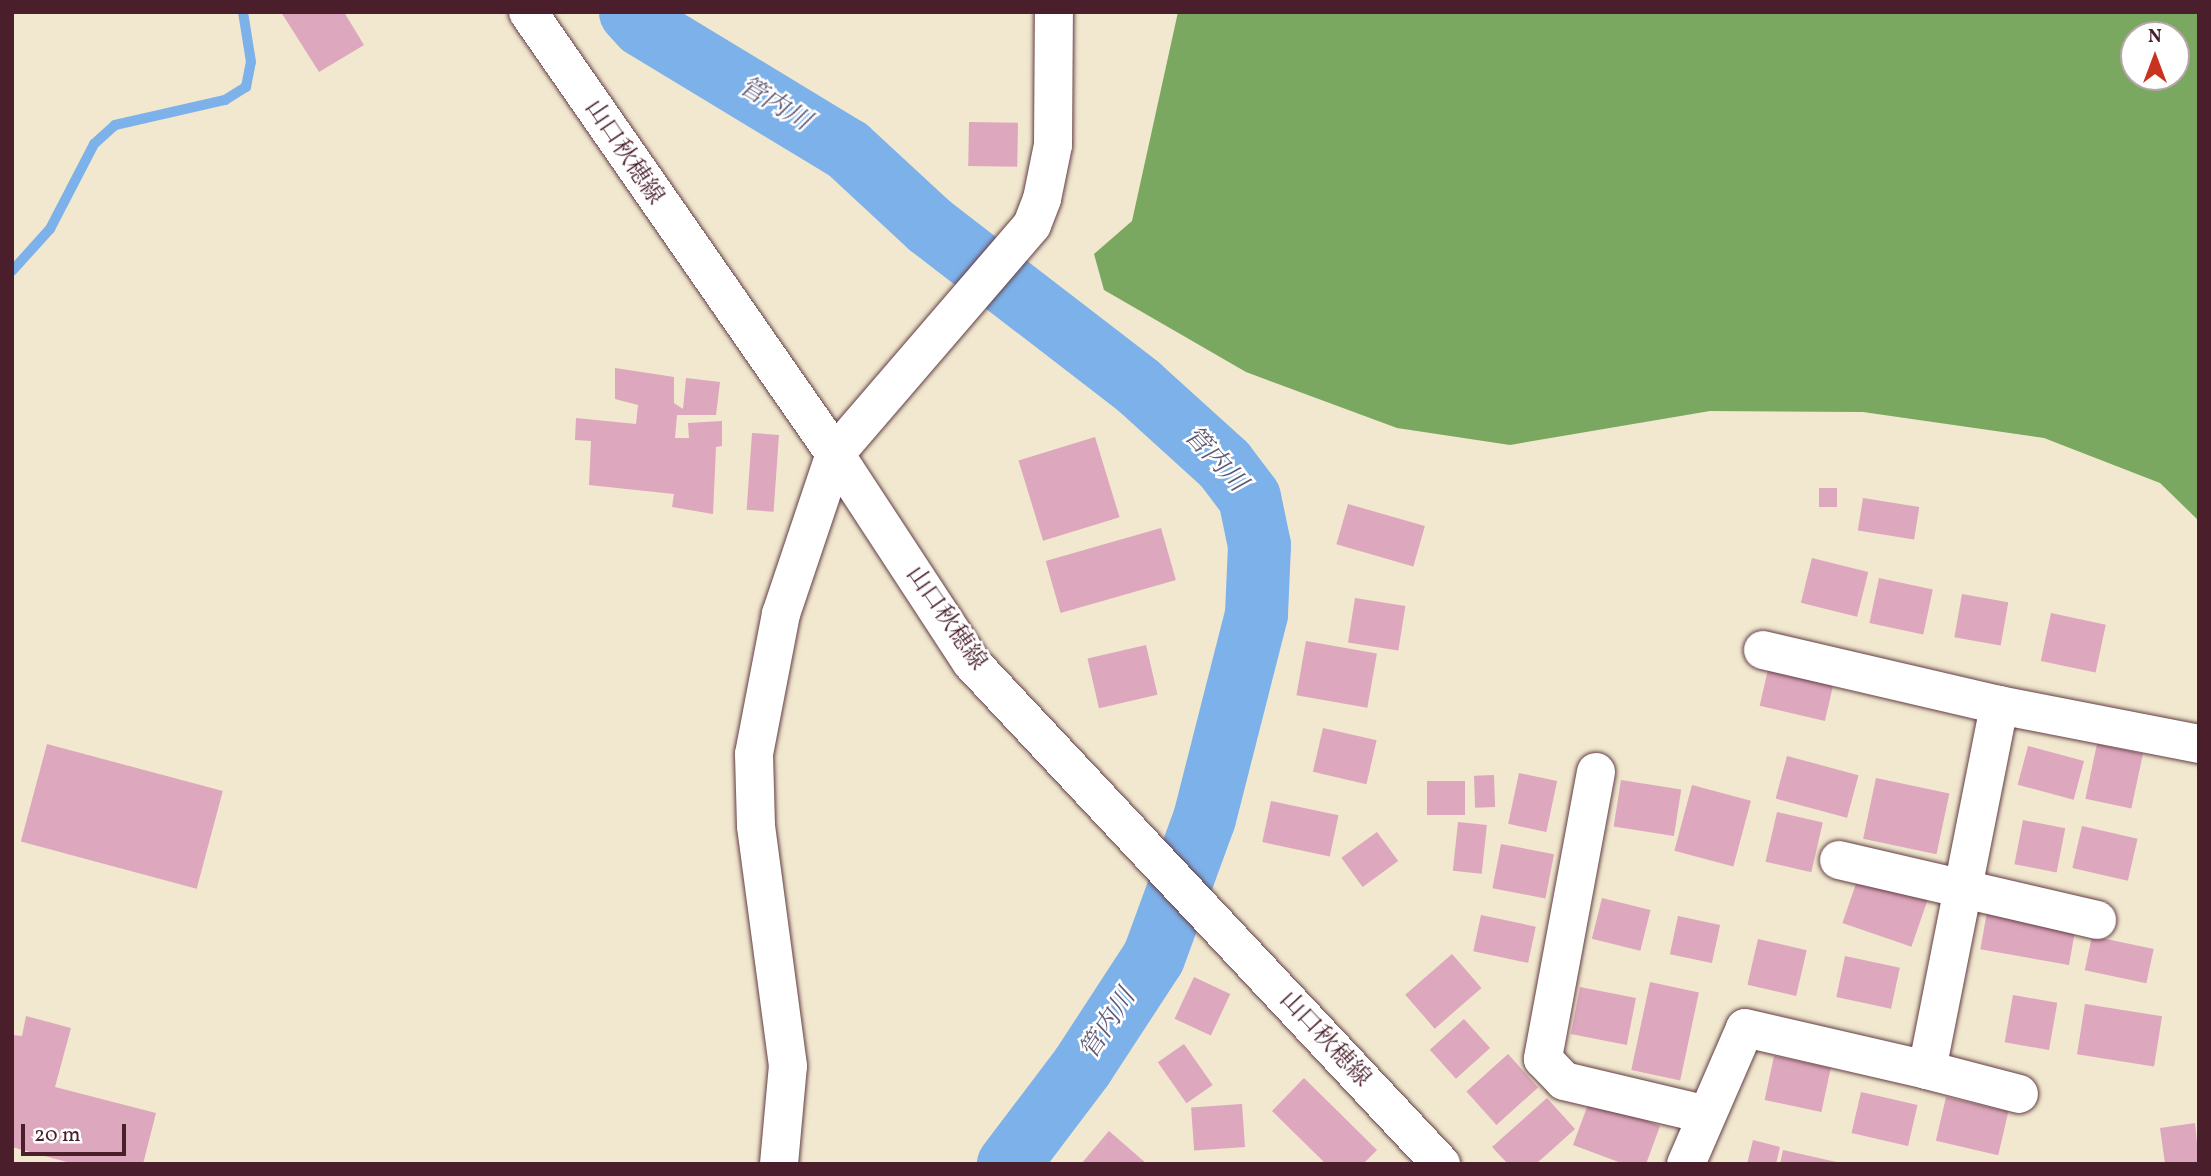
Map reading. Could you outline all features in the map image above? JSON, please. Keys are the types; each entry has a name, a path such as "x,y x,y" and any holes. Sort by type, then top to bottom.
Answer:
{"street":[{"name":"山口秋穂線","path":"528,12 835,454 971,662 1441,1164"},
{"path":"779,1164 788,1066 756,826 754,754 793,568 814,525 835,454 1032,225 1045,185 1052,145 1054,12"},
{"path":"1763,650 1999,705 2199,744"},
{"path":"1927,1070 1999,705"},
{"path":"1596,772 1543,1059 1564,1081 1704,1114"},
{"path":"1839,860 2097,920"},
{"path":"1686,1164 1704,1114 1745,1028 2019,1094"}],"green space":[{"path":"1178,12 2199,12 2199,521 2160,483 2044,438 1863,412 1710,411 1510,445 1397,428 1246,372 1104,290 1094,254 1132,221"}],"building":[{"path":"281,12 344,12 364,45 319,72"},
{"path":"969,122 1018,123 1017,167 968,166"},
{"path":"615,368 674,377 674,403 683,409 686,378 720,382 716,415 677,415 675,438 689,438 688,423 722,421 722,446 716,447 713,514 672,507 674,494 589,485 591,441 575,440 576,418 636,424 638,405 615,399"},
{"path":"752,433 779,435 774,512 747,510"},
{"path":"1095,437 1120,517 1043,541 1018,460"},
{"path":"1819,488 1837,488 1837,507 1819,507"},
{"path":"1863,498 1919,507 1914,540 1858,531"},
{"path":"1348,504 1425,526 1413,566 1336,544"},
{"path":"1161,528 1176,580 1061,613 1046,561"},
{"path":"1812,558 1868,572 1857,617 1801,603"},
{"path":"1879,578 1933,589 1923,634 1869,623"},
{"path":"1962,594 2008,602 2001,645 1954,637"},
{"path":"1355,598 1405,606 1398,650 1348,642"},
{"path":"2051,613 2106,625 2096,673 2041,661"},
{"path":"1306,641 1377,654 1367,708 1296,695"},
{"path":"1146,645 1157,695 1099,708 1088,658"},
{"path":"1770,661 1835,676 1825,721 1760,706"},
{"path":"1323,728 1377,740 1366,784 1313,772"},
{"path":"47,744 223,791 197,889 21,842"},
{"path":"2097,744 2143,754 2131,809 2085,799"},
{"path":"2028,746 2084,761 2074,800 2018,785"},
{"path":"1787,756 1858,775 1847,818 1776,799"},
{"path":"1519,773 1557,781 1546,832 1508,824"},
{"path":"1494,775 1495,807 1475,808 1474,776"},
{"path":"1876,778 1949,794 1936,854 1863,839"},
{"path":"1621,780 1681,790 1674,836 1614,826"},
{"path":"1427,781 1465,781 1465,815 1427,815"},
{"path":"1692,785 1751,801 1733,866 1674,851"},
{"path":"1271,801 1338,815 1330,856 1262,842"},
{"path":"1777,812 1823,823 1811,872 1766,862"},
{"path":"2023,820 2065,828 2057,872 2014,864"},
{"path":"1458,822 1487,825 1482,874 1453,871"},
{"path":"2082,826 2138,839 2128,881 2072,868"},
{"path":"1377,832 1398,861 1363,887 1341,858"},
{"path":"1501,844 1554,854 1545,898 1492,888"},
{"path":"1860,872 1929,896 1911,947 1842,923"},
{"path":"1602,898 1651,910 1640,951 1592,939"},
{"path":"1988,906 2077,922 2069,965 1980,949"},
{"path":"1481,915 1536,927 1528,963 1473,951"},
{"path":"1678,916 1720,925 1712,963 1670,954"},
{"path":"2092,936 2154,949 2146,983 2085,970"},
{"path":"1758,939 1807,950 1796,996 1747,985"},
{"path":"1452,954 1482,988 1435,1029 1405,995"},
{"path":"1845,956 1900,968 1891,1009 1836,997"},
{"path":"1194,977 1230,994 1211,1036 1175,1019"},
{"path":"1650,982 1699,992 1680,1080 1631,1070"},
{"path":"1580,987 1636,998 1627,1045 1571,1034"},
{"path":"2013,995 2057,1003 2049,1050 2005,1042"},
{"path":"2085,1004 2162,1016 2154,1067 2077,1054"},
{"path":"26,1016 71,1028 55,1087 156,1113 143,1164 74,1164 12,1147 12,1035 22,1036"},
{"path":"1464,1019 1490,1048 1456,1079 1430,1050"},
{"path":"1184,1044 1213,1085 1186,1103 1158,1062"},
{"path":"1508,1054 1538,1087 1496,1125 1466,1091"},
{"path":"1774,1056 1831,1068 1821,1112 1765,1100"},
{"path":"1304,1078 1377,1150 1363,1164 1326,1164 1272,1111"},
{"path":"1861,1092 1918,1105 1908,1146 1852,1133"},
{"path":"1946,1097 2008,1111 1998,1155 1936,1141"},
{"path":"1547,1098 1575,1129 1536,1164 1508,1164 1492,1147"},
{"path":"1590,1099 1660,1126 1646,1164 1624,1164 1573,1145"},
{"path":"1242,1104 1245,1147 1194,1150 1191,1108"},
{"path":"2195,1123 2199,1164 2165,1164 2160,1128"},
{"path":"1109,1131 1147,1164 1081,1164"},
{"path":"1753,1140 1780,1147 1776,1164 1747,1164"},
{"path":"1783,1150 1841,1163 1841,1164 1780,1164"}],"waterway":[{"path":"12,271 50,229 94,144 115,125 225,100 246,87 251,62 243,12"},
{"name":"管内川","path":"630,12 642,25 847,149 929,225 1138,386 1224,464 1249,497 1259,545 1256,614 1204,818 1153,957 1082,1066 1008,1164"}]}
